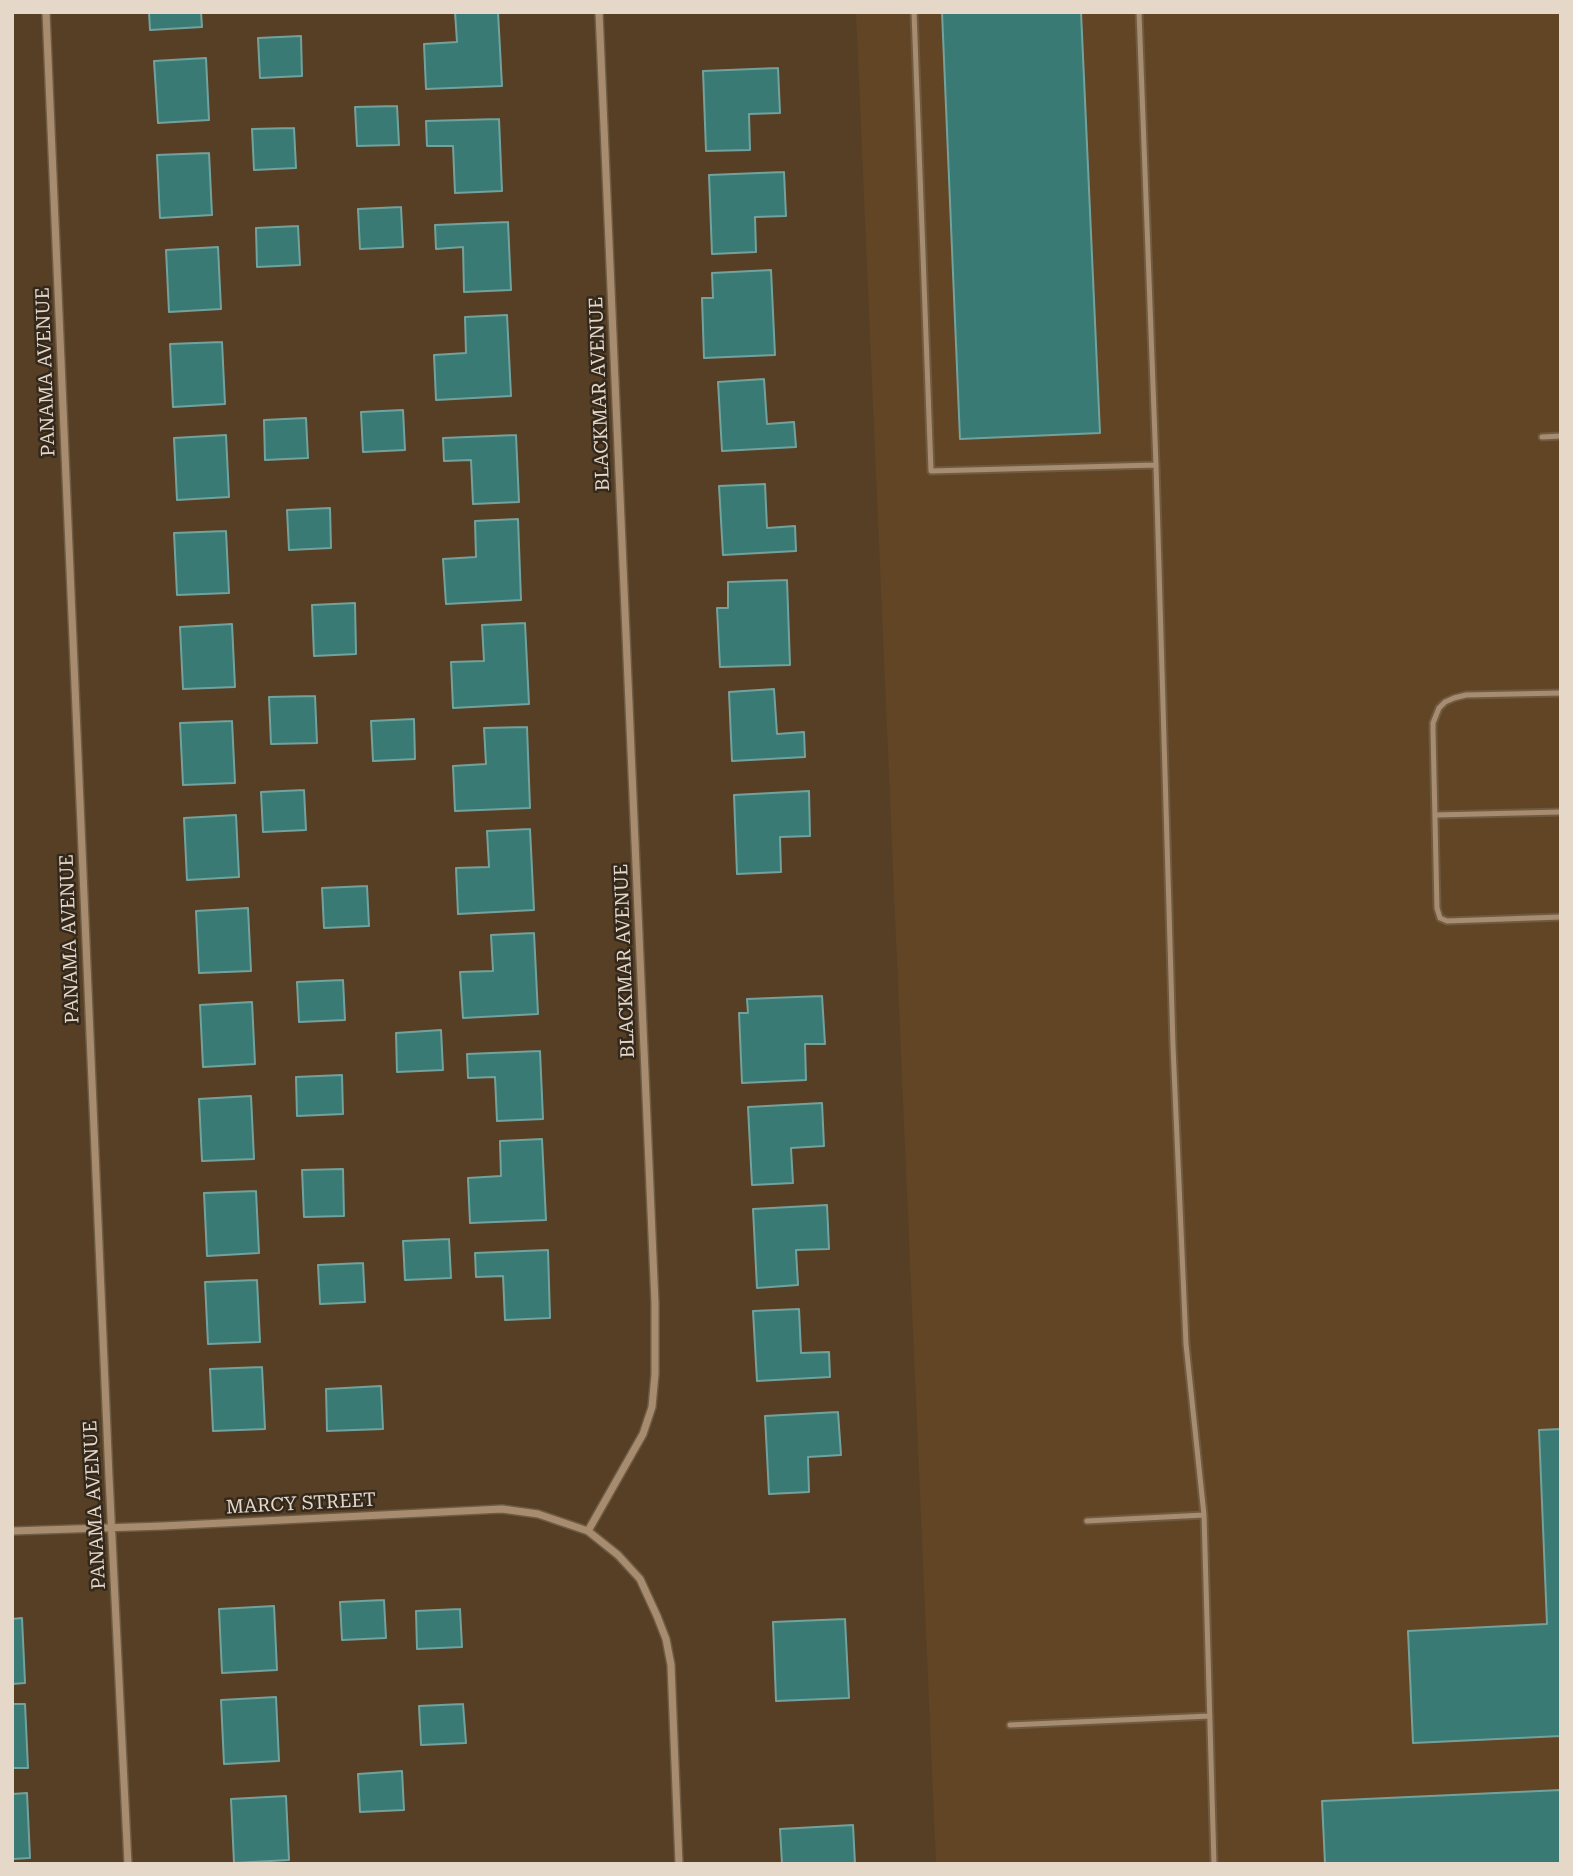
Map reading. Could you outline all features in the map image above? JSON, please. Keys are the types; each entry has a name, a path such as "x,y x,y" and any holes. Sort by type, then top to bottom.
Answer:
{"street":[{"name":"PANAMA AVENUE","path":"46,12 128,1864"},
{"name":"BLACKMAR AVENUE","path":"588,1531 643,1434 652,1407 655,1374 655,1303 599,12"},
{"name":"MARCY STREET","path":"12,1531 502,1509 538,1514 588,1531"},
{"path":"588,1531 618,1555 639,1579 666,1639 671,1665 679,1864"}],"lane":[{"path":"914,12 931,471 1156,466"},
{"path":"1139,12 1173,1046 1186,1343 1204,1515 1214,1864"},
{"path":"1542,437 1561,436"},
{"path":"1561,693 1466,695 1446,702 1439,708 1433,723 1437,908 1440,918 1452,921 1561,916"},
{"path":"1435,815 1561,812"},
{"path":"1087,1521 1204,1515"},
{"path":"1010,1725 1210,1716"}],"shaded area":[{"path":"856,12 1561,12 1561,1864 936,1864"}],"building":[{"path":"149,12 201,12 202,27 150,30"},
{"path":"455,12 498,12 502,86 426,89 424,44 457,42"},
{"path":"942,12 1081,12 1100,433 960,439"},
{"path":"301,36 302,76 260,78 258,38"},
{"path":"206,58 209,120 158,123 154,61"},
{"path":"778,68 780,113 749,114 750,150 706,151 703,71"},
{"path":"397,106 399,145 357,146 355,107"},
{"path":"499,119 502,191 455,193 453,146 427,146 426,121"},
{"path":"294,128 296,168 254,170 252,129"},
{"path":"209,153 212,215 160,218 157,155"},
{"path":"784,172 786,216 755,217 756,252 712,254 709,175"},
{"path":"401,207 403,247 360,249 358,209"},
{"path":"508,222 511,290 464,292 463,247 436,249 435,225"},
{"path":"298,226 300,265 257,267 256,228"},
{"path":"218,247 221,309 169,312 166,250"},
{"path":"771,270 775,355 704,358 702,298 713,298 712,273"},
{"path":"507,315 511,396 436,400 434,355 466,353 465,317"},
{"path":"222,342 225,404 173,407 170,344"},
{"path":"764,379 767,424 794,422 796,447 722,451 718,382"},
{"path":"403,410 405,450 363,452 361,412"},
{"path":"306,418 308,458 265,460 264,420"},
{"path":"226,435 229,497 177,500 174,438"},
{"path":"516,435 519,502 473,504 471,460 444,461 443,438"},
{"path":"765,484 767,528 795,526 796,551 723,555 719,486"},
{"path":"330,508 331,548 289,550 287,510"},
{"path":"518,519 521,600 446,604 443,559 476,557 475,521"},
{"path":"226,531 229,593 177,595 174,533"},
{"path":"787,580 790,665 720,667 717,608 728,608 728,582"},
{"path":"355,603 356,654 314,656 312,605"},
{"path":"525,623 529,704 453,708 451,662 484,661 482,625"},
{"path":"232,624 235,687 183,689 180,627"},
{"path":"774,689 777,734 804,732 805,757 732,761 729,692"},
{"path":"315,696 317,743 271,744 269,697"},
{"path":"414,719 415,759 373,761 371,721"},
{"path":"232,721 235,783 183,785 180,723"},
{"path":"527,727 530,808 455,811 453,766 486,764 484,728"},
{"path":"304,790 306,830 263,832 261,792"},
{"path":"809,791 810,836 780,837 781,872 737,874 734,795"},
{"path":"236,815 239,877 187,880 184,818"},
{"path":"530,829 534,910 458,914 456,868 489,867 487,831"},
{"path":"367,886 369,926 324,928 322,888"},
{"path":"248,908 251,971 199,973 196,911"},
{"path":"534,933 538,1014 463,1018 460,972 493,971 491,935"},
{"path":"343,980 345,1020 299,1022 297,982"},
{"path":"822,996 825,1044 805,1044 806,1080 742,1083 739,1013 748,1013 747,999"},
{"path":"252,1002 255,1064 203,1067 200,1005"},
{"path":"441,1030 443,1070 397,1072 396,1033"},
{"path":"540,1051 543,1119 497,1121 495,1077 468,1078 467,1054"},
{"path":"342,1075 343,1114 297,1116 296,1077"},
{"path":"251,1096 254,1159 202,1161 199,1099"},
{"path":"822,1103 824,1146 791,1148 793,1183 752,1185 748,1107"},
{"path":"542,1139 546,1220 470,1223 468,1178 501,1176 500,1141"},
{"path":"343,1169 344,1216 304,1217 302,1170"},
{"path":"256,1191 259,1253 207,1256 204,1193"},
{"path":"827,1205 829,1249 796,1250 798,1285 757,1288 753,1209"},
{"path":"449,1239 451,1278 405,1280 403,1241"},
{"path":"548,1250 550,1318 505,1320 503,1276 476,1277 475,1253"},
{"path":"363,1263 365,1302 320,1304 318,1265"},
{"path":"257,1280 260,1342 208,1344 205,1282"},
{"path":"799,1309 801,1353 829,1352 830,1377 757,1381 753,1311"},
{"path":"262,1367 265,1429 213,1431 210,1369"},
{"path":"381,1386 383,1429 327,1431 326,1389"},
{"path":"838,1412 841,1455 808,1457 809,1492 769,1494 765,1416"},
{"path":"1561,1429 1561,1736 1413,1743 1408,1631 1547,1624 1539,1430"},
{"path":"384,1600 386,1638 342,1640 340,1602"},
{"path":"274,1606 277,1670 222,1673 219,1609"},
{"path":"460,1609 462,1647 417,1649 416,1611"},
{"path":"22,1618 25,1683 12,1684 12,1619"},
{"path":"845,1619 849,1698 776,1701 773,1622"},
{"path":"276,1697 279,1761 224,1764 221,1700"},
{"path":"12,1704 25,1704 28,1768 12,1768"},
{"path":"463,1704 466,1743 421,1745 419,1706"},
{"path":"402,1771 404,1810 360,1812 358,1774"},
{"path":"1561,1790 1561,1864 1325,1864 1322,1801"},
{"path":"27,1793 30,1858 12,1859 12,1794"},
{"path":"286,1796 289,1860 234,1863 231,1799"},
{"path":"853,1825 855,1864 782,1864 780,1829"}]}
